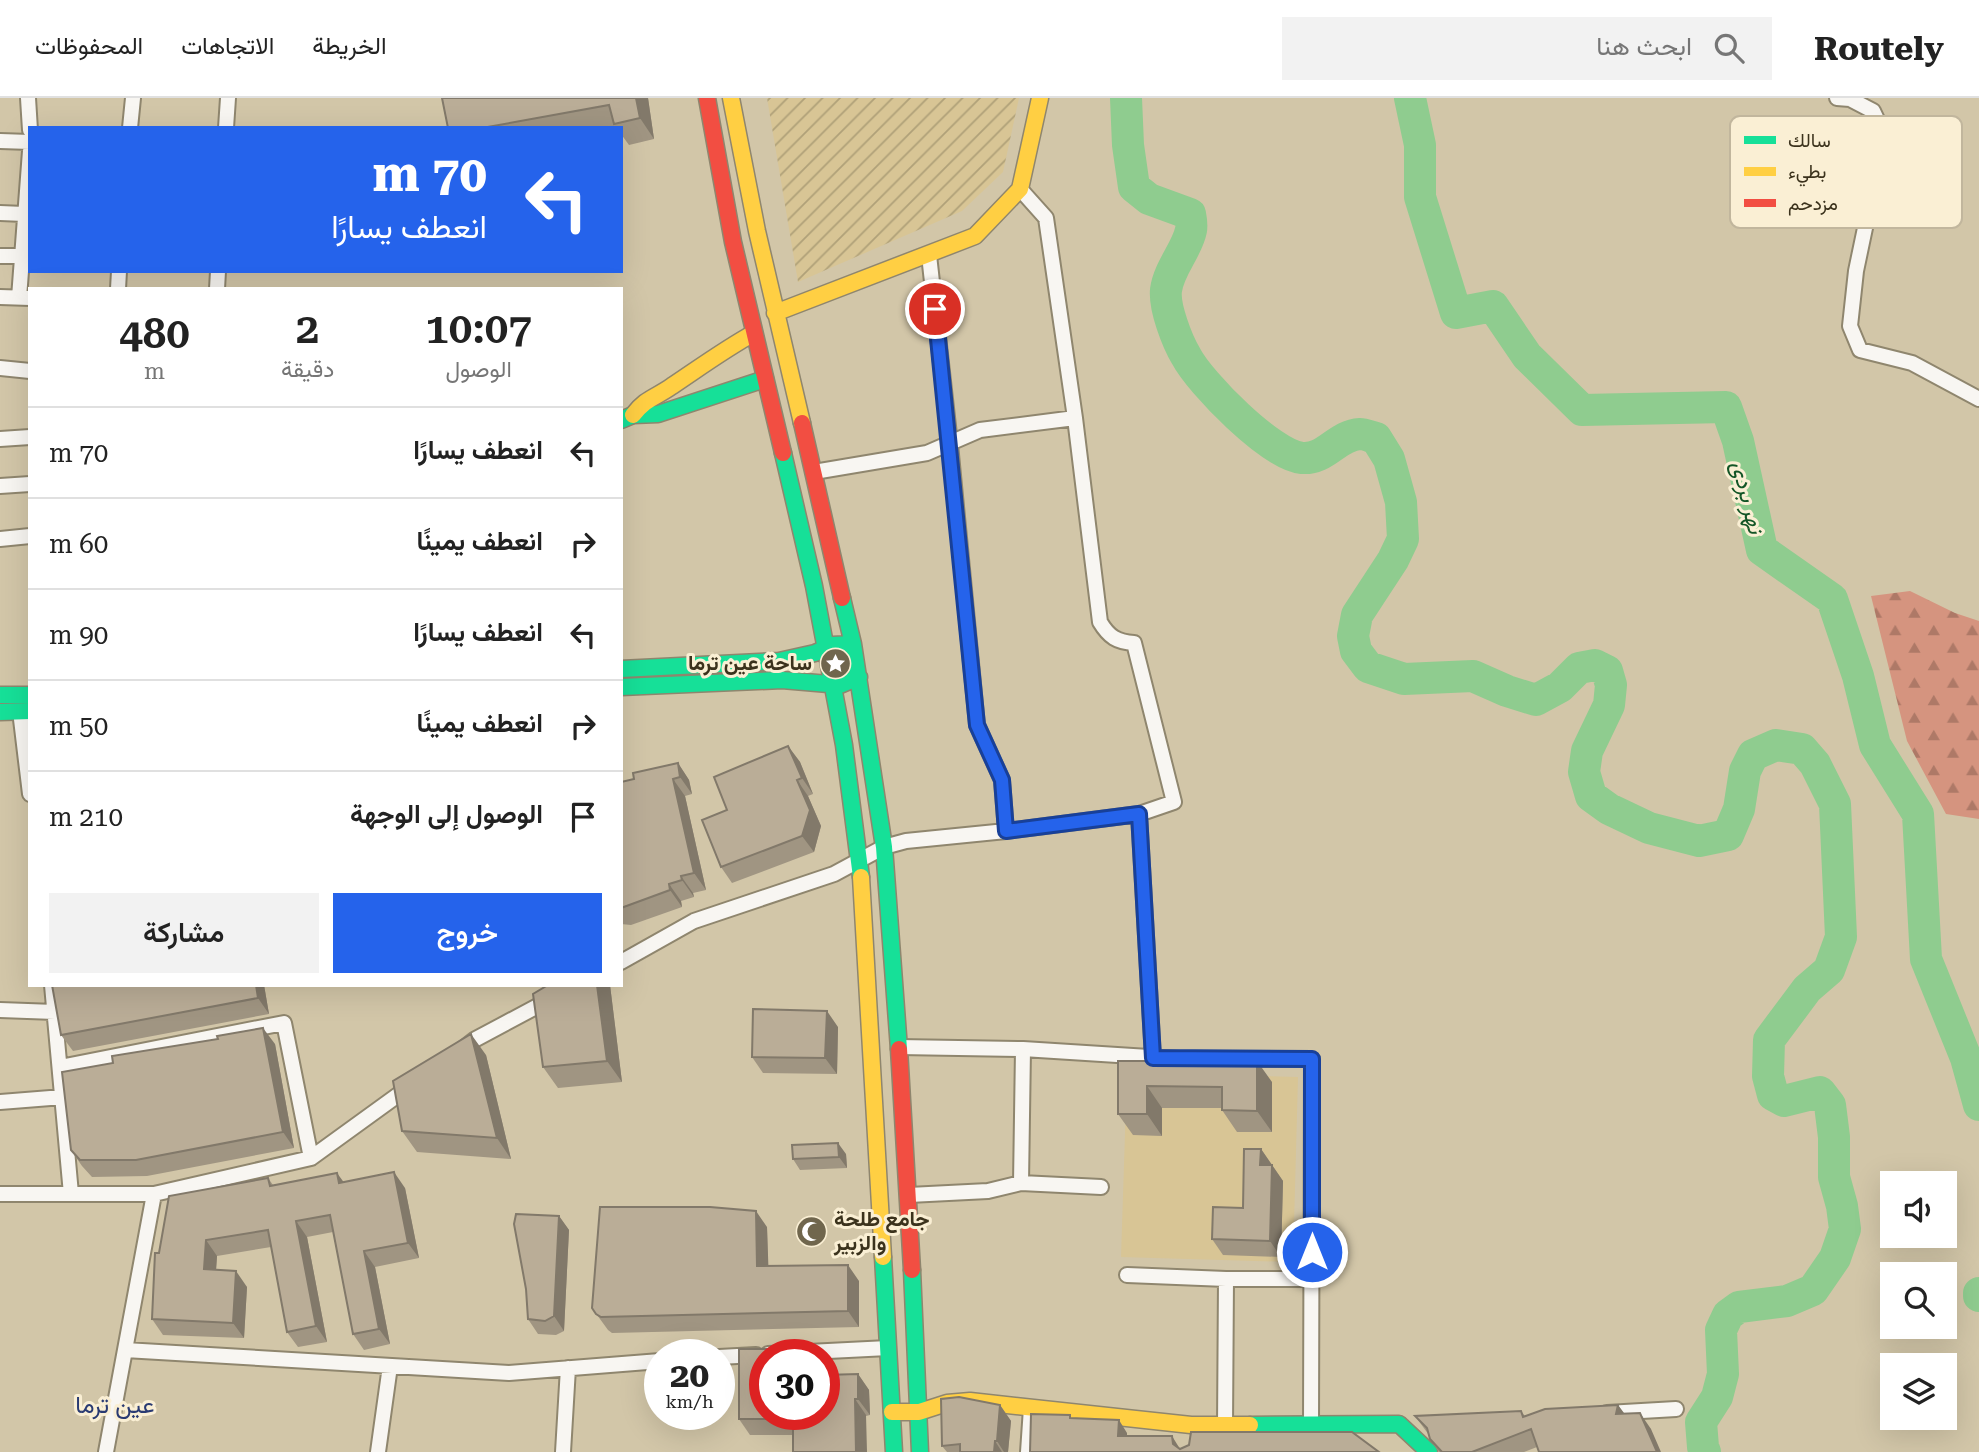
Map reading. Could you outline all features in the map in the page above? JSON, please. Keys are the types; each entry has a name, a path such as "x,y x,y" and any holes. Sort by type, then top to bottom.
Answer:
{"main road":[{"path":"707,98 733,242 826,648 860,860 894,1452"},
{"path":"731,98 775,313 853,644 884,847 909,1195 920,1452"},
{"path":"775,313 975,236 1020,189 1040,98"},
{"path":"627,418 644,401 665,391 754,333"},
{"path":"627,418 658,414 765,379"},
{"path":"623,669 779,661 840,643 853,644"},
{"path":"623,687 782,680 847,684 859,677"},
{"path":"0,695 28,695"},
{"path":"0,712 25,711"},
{"path":"892,1412 919,1412 958,1401 1031,1408 1191,1432 1226,1426 1406,1423 1429,1452"}],"street":[{"path":"28,98 30,126"},
{"path":"131,126 133,98"},
{"path":"226,126 228,98"},
{"path":"1837,98 1850,99 1874,111 1876,116"},
{"path":"0,141 28,142"},
{"path":"0,297 25,298 22,257 28,172"},
{"path":"623,961 694,922 834,874 884,847 906,841 1139,814 1174,803 1134,643 1121,642 1108,635 1100,622 1075,418 1046,218 1020,189"},
{"path":"0,213 24,214"},
{"path":"1865,228 1856,271 1850,326 1860,350 1912,363 1979,399"},
{"path":"929,255 977,725 1002,780 1006,831"},
{"path":"0,256 22,257"},
{"path":"0,368 28,371"},
{"path":"814,472 927,453 980,430 1075,418"},
{"path":"0,439 28,437"},
{"path":"0,486 28,484"},
{"path":"0,539 28,536"},
{"path":"25,711 28,761"},
{"path":"1139,814 1153,1058"},
{"path":"51,987 71,1194"},
{"path":"452,1056 474,1040 573,987"},
{"path":"0,1010 55,1012"},
{"path":"60,1067 284,1023 311,1158"},
{"path":"899,1046 1023,1049 1153,1058 1312,1059 1311,1426"},
{"path":"1021,1183 1023,1049"},
{"path":"0,1194 155,1194 311,1158 420,1080"},
{"path":"0,1102 63,1097"},
{"path":"909,1195 988,1191 1021,1183 1101,1187"},
{"path":"106,1452 155,1194"},
{"path":"1127,1275 1312,1279"},
{"path":"1226,1279 1226,1426"},
{"path":"840,1351 888,1348"},
{"path":"125,1350 509,1373 644,1362"},
{"path":"378,1452 390,1366"},
{"path":"563,1452 568,1368"},
{"path":"1028,1452 1031,1408"},
{"path":"1592,1413 1676,1409"}],"shaded area":[{"path":"767,98 1019,98 1003,172 962,211 798,282"},
{"path":"1127,1072 1298,1077 1293,1262 1121,1257"}],"green space":[{"path":"1910,591 1955,613 1979,621 1979,819 1946,814 1907,741 1871,596"}],"building":[{"path":"442,98 636,98 640,118 614,124 609,105 493,126 448,126"},
{"path":"788,746 802,778 797,780 810,810 802,836 721,867 702,820 727,810 714,777"},
{"path":"678,763 680,777 673,779 694,873 681,876 682,880 669,884 670,890 623,907 623,782 634,779 633,773"},
{"path":"52,987 256,987 258,998 61,1035"},
{"path":"545,987 597,987 607,1061 543,1067 533,994"},
{"path":"753,1009 827,1011 825,1058 752,1057"},
{"path":"263,1028 283,1132 136,1160 80,1160 71,1150 62,1072 113,1063 112,1056 218,1039 217,1036"},
{"path":"471,1034 497,1138 402,1131 393,1081"},
{"path":"1118,1061 1257,1061 1257,1111 1222,1110 1222,1087 1147,1086 1147,1114 1118,1114"},
{"path":"838,1143 839,1157 793,1159 792,1145"},
{"path":"1244,1149 1261,1149 1260,1165 1272,1165 1270,1241 1212,1239 1213,1207 1243,1208"},
{"path":"394,1172 408,1243 364,1251 379,1329 353,1334 330,1215 296,1221 316,1326 287,1332 268,1230 206,1240 204,1269 236,1271 233,1323 152,1319 155,1253 159,1253 169,1196 268,1178 270,1186 337,1173 339,1183"},
{"path":"600,1207 710,1207 756,1211 757,1266 848,1265 848,1311 601,1317 592,1308"},
{"path":"516,1214 559,1216 554,1316 545,1321 528,1319 526,1289 514,1224"},
{"path":"739,1349 749,1349 749,1419 739,1419"},
{"path":"858,1374 858,1399 855,1399 856,1452 793,1452 793,1430 840,1430 840,1375"},
{"path":"959,1397 1000,1405 994,1452 960,1452 960,1444 942,1446 941,1399"},
{"path":"1618,1405 1616,1414 1640,1413 1657,1452 1539,1452 1531,1429 1472,1452 1442,1452 1430,1439 1427,1428 1415,1416 1521,1411 1523,1417 1545,1409"},
{"path":"1031,1414 1119,1420 1118,1436 1172,1436 1173,1444 1180,1449 1189,1445 1191,1432 1352,1432 1379,1452 1030,1452"}],"waterway":[{"path":"1126,98 1128,145 1134,187 1149,199 1190,214 1189,237 1171,274 1166,297 1175,333 1194,368 1255,432 1289,454 1310,458 1325,452 1345,438 1360,434 1376,438 1389,459 1401,502 1403,539 1393,560 1357,615 1353,636 1356,651 1368,667 1404,679 1473,676 1536,700 1560,687 1579,668 1595,665 1607,671 1611,685 1609,705 1587,751 1584,772 1591,796 1609,809 1649,828 1699,841 1728,835 1739,809 1745,771 1753,755 1776,745 1802,749 1815,764 1835,804 1841,937 1829,970 1807,989 1769,1040 1768,1076 1773,1095 1784,1101 1820,1092 1830,1105 1834,1137 1834,1177 1845,1229 1835,1258 1813,1290 1787,1301 1739,1307 1728,1315 1721,1330 1723,1374 1717,1397 1701,1422 1705,1452"},
{"name":"نهر بردى","path":"1410,98 1420,145 1420,197 1456,313 1493,306 1527,356 1582,410 1726,407 1738,441 1762,550 1832,599 1858,676 1875,745 1918,814 1926,959 1966,1058 1979,1105"}],"traffic: fast":[{"path":"623,419 633,415 658,414 765,379"},
{"path":"783,453 814,586 844,745 861,877"},
{"path":"842,598 853,644 884,847 899,1049"},
{"path":"623,669 779,661 815,653 833,645 853,644"},
{"path":"623,687 782,680 840,685 859,677"},
{"path":"0,695 28,695"},
{"path":"0,712 28,711"},
{"path":"883,1257 894,1452"},
{"path":"912,1270 920,1452"},
{"path":"1250,1425 1399,1424 1429,1452"}],"traffic: slow":[{"path":"731,98 757,231 802,423"},
{"path":"775,313 975,236 1020,189 1040,98"},
{"path":"633,415 647,402 754,333"},
{"path":"861,877 883,1257"},
{"path":"892,1412 919,1412 947,1403 970,1401 1191,1425 1250,1425"}],"traffic: jam":[{"path":"707,98 733,242 783,453"},
{"path":"802,423 842,598"},
{"path":"899,1049 912,1270"}],"place":[{"name":"ساحة عين ترما","path":"835,663"},
{"name":"جامع طلحة والزبير","path":"811,1231"}],"district":[{"name":"عين ترما","path":"115,1405"}],"route":[{"path":"935,309 977,725 1002,780 1006,831 1139,814 1153,1058 1312,1059 1312,1252"}]}
